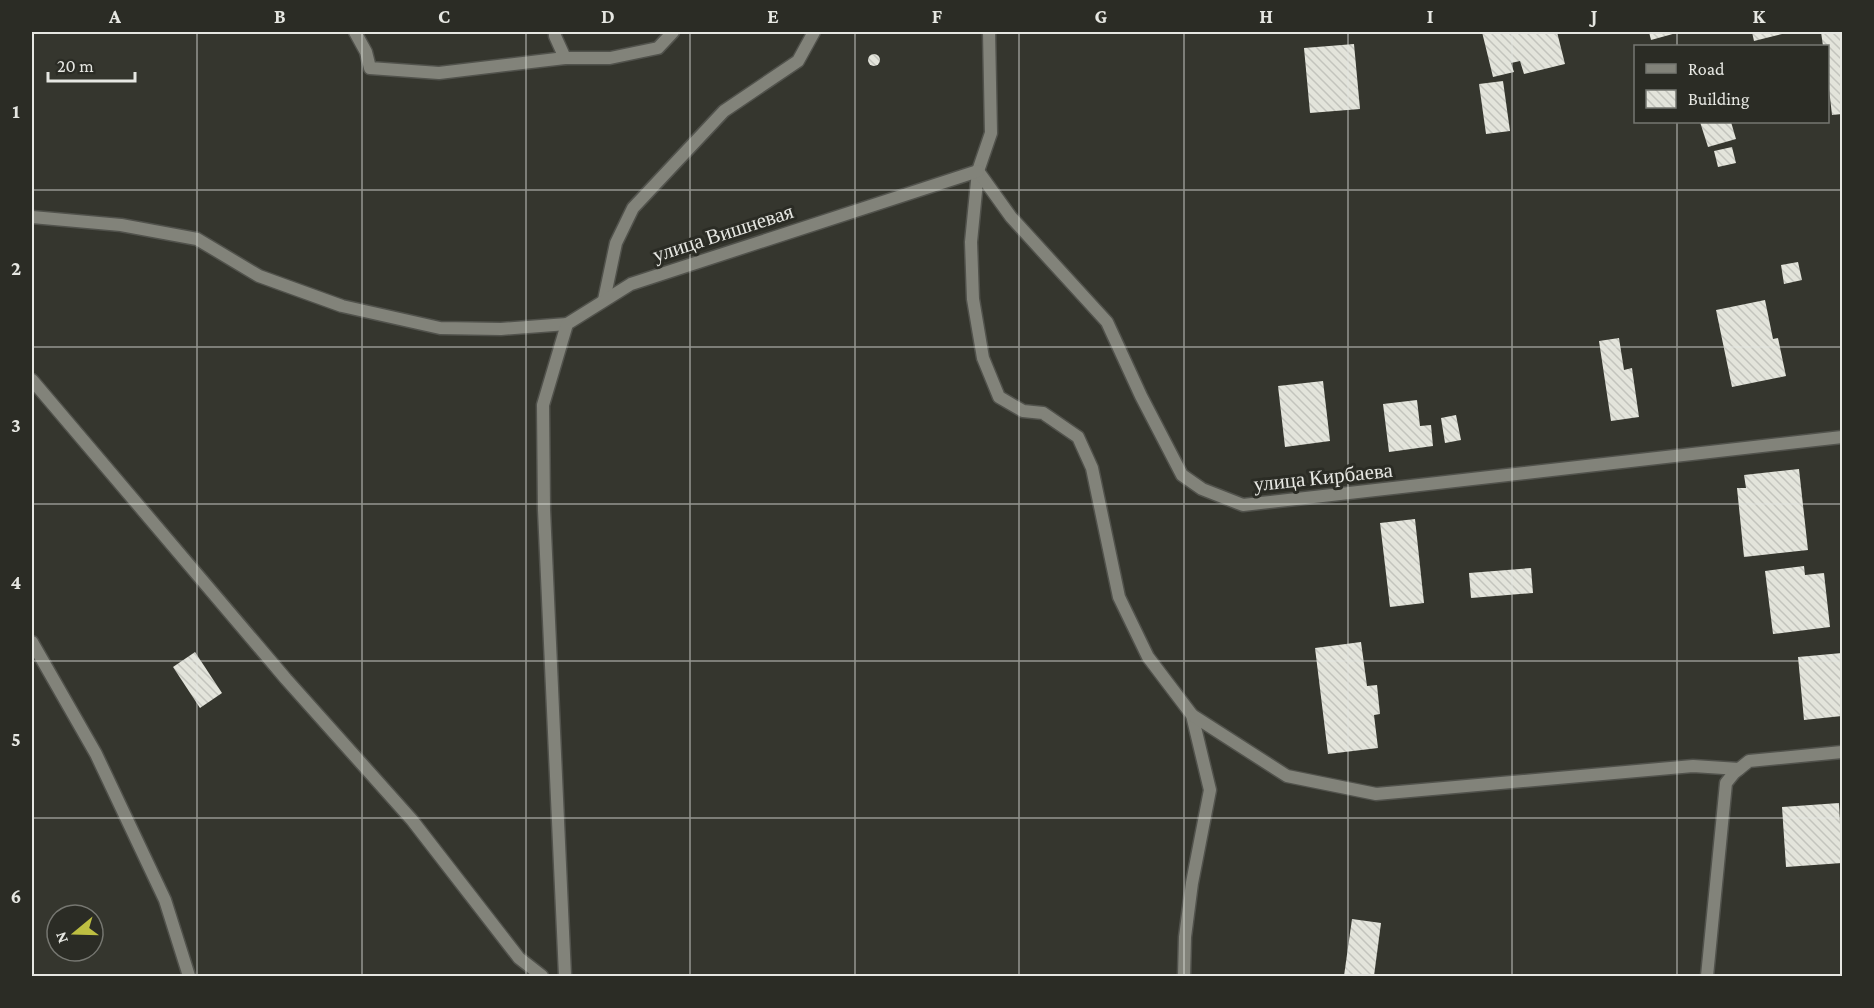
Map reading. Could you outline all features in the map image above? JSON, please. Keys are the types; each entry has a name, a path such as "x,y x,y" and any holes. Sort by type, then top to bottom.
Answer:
{"street":[{"path":"355,32 366,52 370,68 439,73 565,58 610,58 658,48 673,32"},
{"path":"555,32 565,58"},
{"path":"604,300 616,243 633,208 724,111 798,61 814,32"},
{"path":"989,32 991,134 978,171 971,242 974,298 983,358 999,397 1023,411 1043,413 1078,437 1092,468 1119,597 1148,657 1192,715 1287,776 1376,794 1693,766 1739,769"},
{"name":"улица Вишневая","path":"567,324 631,284 978,171"},
{"name":"улица Кирбаева","path":"978,171 1011,217 1107,322 1141,396 1182,475 1203,489 1243,506 1842,437"},
{"path":"32,217 121,225 197,239 259,276 342,306 440,328 501,330 567,324 543,405 544,522 565,976"},
{"path":"32,380 286,679 412,820 519,958 542,976"},
{"path":"32,642 96,754 165,900 189,976"},
{"path":"1184,976 1185,936 1192,883 1210,790 1192,715"},
{"path":"1707,976 1726,783 1749,761 1842,752"}],"building":[{"path":"1482,32 1557,32 1565,64 1524,74 1520,61 1511,63 1514,72 1493,77"},
{"path":"1649,32 1680,32 1651,40"},
{"path":"1752,32 1790,32 1754,41"},
{"path":"1821,32 1842,32 1842,114 1832,115 1829,89 1829,45 1823,45"},
{"path":"1354,44 1360,109 1310,113 1304,48"},
{"path":"876,54 880,60 876,66 872,66 868,58"},
{"path":"1503,81 1510,131 1486,134 1479,84"},
{"path":"1700,123 1731,123 1736,139 1708,147"},
{"path":"1732,147 1736,163 1718,167 1714,151"},
{"path":"1798,262 1802,280 1784,284 1781,265"},
{"path":"1765,300 1773,339 1778,338 1786,376 1732,387 1716,310"},
{"path":"1619,338 1624,370 1632,368 1639,417 1611,421 1599,341"},
{"path":"1323,381 1330,441 1285,447 1278,386"},
{"path":"1417,400 1420,426 1431,425 1433,446 1389,452 1383,404"},
{"path":"1456,415 1461,440 1445,443 1441,418"},
{"path":"1799,469 1808,550 1744,557 1737,488 1746,488 1744,475"},
{"path":"1415,519 1424,603 1390,607 1380,523"},
{"path":"1804,566 1805,575 1824,573 1830,627 1773,634 1765,571"},
{"path":"1531,568 1533,593 1471,598 1469,573"},
{"path":"1361,642 1367,686 1377,685 1380,714 1374,715 1378,748 1328,754 1315,648"},
{"path":"195,652 222,693 200,708 173,667"},
{"path":"1842,653 1842,716 1804,720 1798,657"},
{"path":"1839,803 1842,863 1786,867 1782,807"},
{"path":"1352,919 1381,923 1374,976 1344,976"}]}
